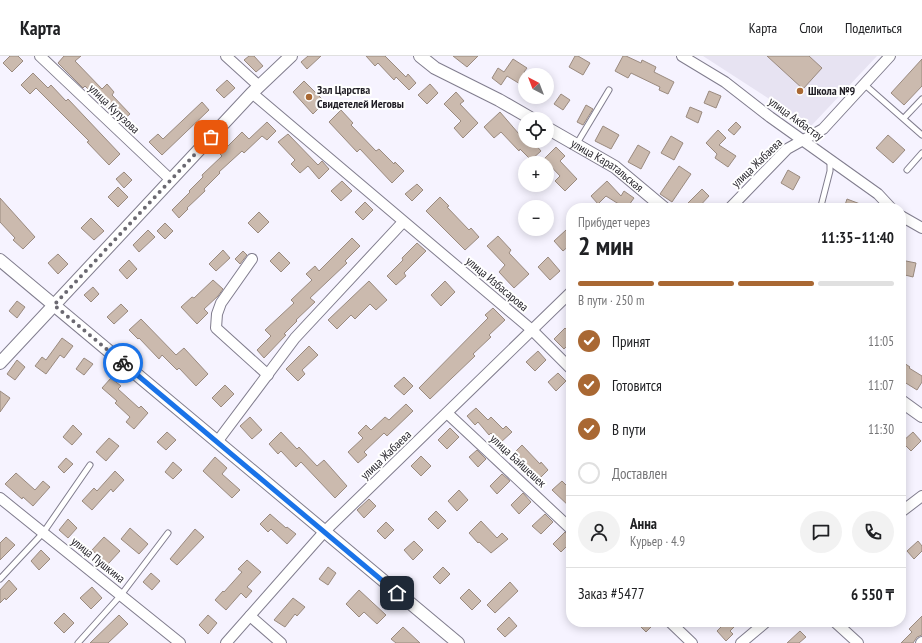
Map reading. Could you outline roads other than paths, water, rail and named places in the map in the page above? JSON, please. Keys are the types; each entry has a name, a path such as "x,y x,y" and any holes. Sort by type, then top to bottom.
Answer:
{"street":[{"name":"улица Кутузова","path":"40,56 171,180"},
{"name":"улица Избасарова","path":"226,56 256,90 403,222 532,330 566,364"},
{"path":"0,363 256,90 291,56"},
{"path":"420,56 435,68 520,112"},
{"name":"улица Акбастау","path":"682,56 725,82 770,117 878,194 886,203"},
{"name":"улица Жабаева","path":"735,203 787,149 823,129 890,56"},
{"name":"улица Каратальская","path":"554,132 615,168 655,203"},
{"path":"906,219 922,228"},
{"path":"217,442 295,338 403,222"},
{"path":"252,259 221,303 216,314 216,328 268,374"},
{"path":"0,260 458,643"},
{"name":"улица Жабаева","path":"226,643 324,532 566,297"},
{"path":"906,405 922,416"},
{"name":"улица Байшешек","path":"447,413 566,524"},
{"path":"906,508 922,496"},
{"name":"улица Пушкина","path":"0,498 180,643"},
{"path":"250,616 281,643"},
{"path":"675,627 692,643"},
{"path":"741,643 760,627"},
{"path":"840,627 858,643"}],"lane":[{"path":"864,84 922,135"},
{"path":"576,145 609,90"},
{"path":"904,118 922,99"},
{"path":"907,170 922,153"},
{"path":"822,203 830,172 830,160"},
{"path":"0,579 43,533 90,465"},
{"path":"78,643 121,595 168,533"}],"place":[{"name":"Школа №9","path":"800,91"},
{"name":"Зал Царства Свидетелей Иеговы","path":"309,97"}]}
